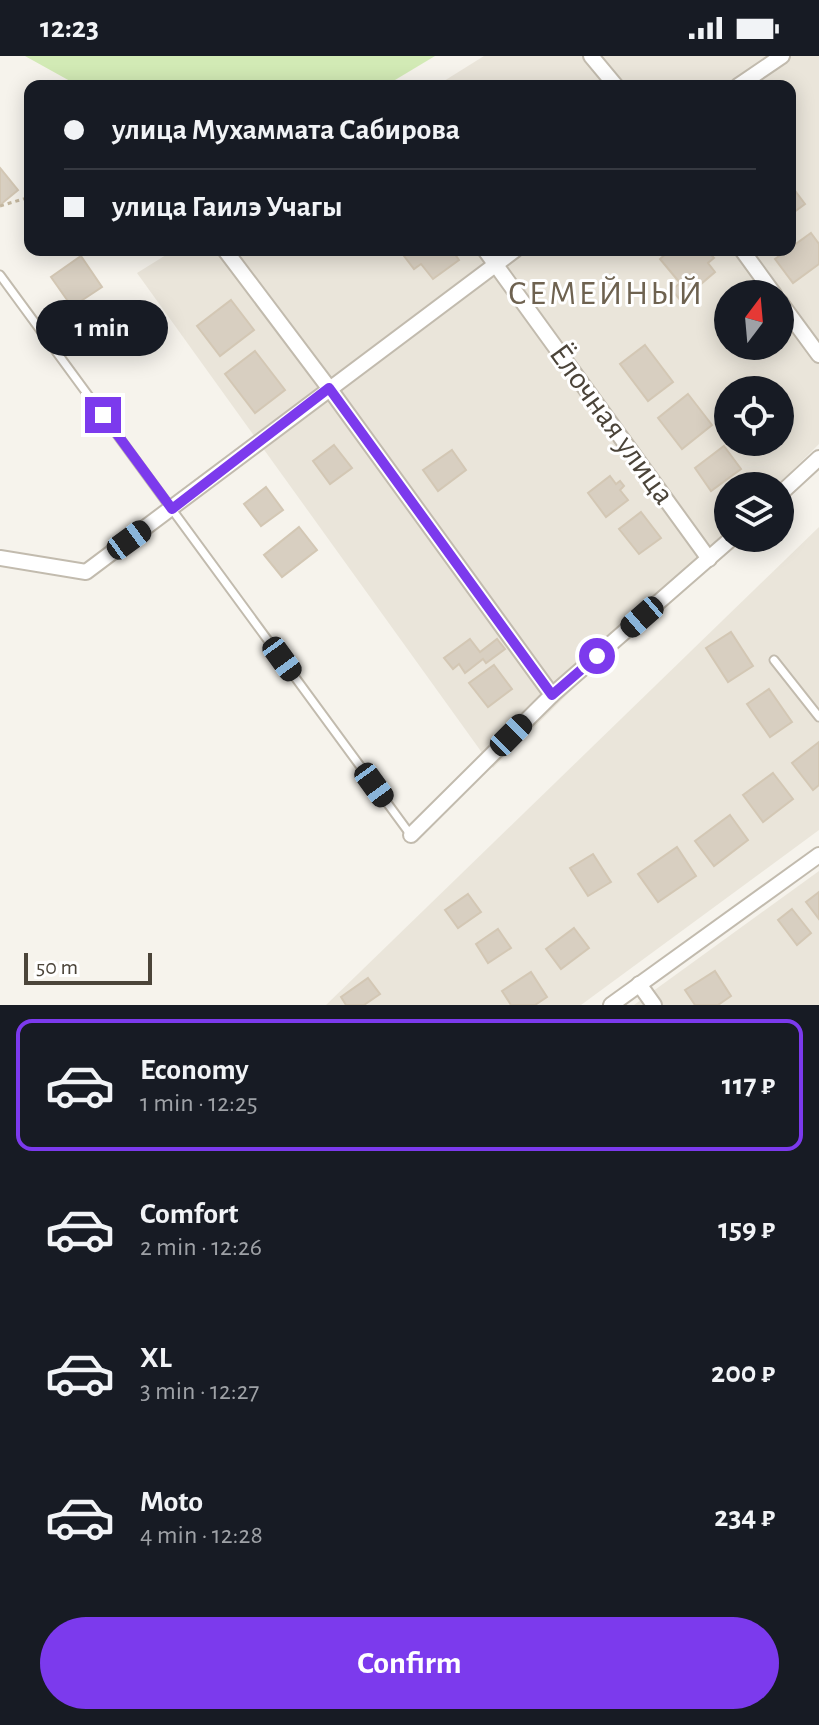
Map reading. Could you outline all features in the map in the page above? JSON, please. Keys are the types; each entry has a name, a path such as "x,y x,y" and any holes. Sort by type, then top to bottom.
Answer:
{"street":[{"path":"591,56 611,80"},
{"path":"747,80 782,56"},
{"path":"230,256 552,695"},
{"name":"Ёлочная улица","path":"490,256 709,559"},
{"path":"0,558 86,572 507,256"},
{"path":"746,256 764,280"},
{"path":"794,321 819,355"},
{"path":"794,481 819,458"},
{"path":"411,835 552,695 717,552"},
{"path":"611,1005 819,855"},
{"path":"639,984 654,1005"}],"lane":[{"path":"0,275 411,835"},
{"path":"774,660 819,717"}],"path":[{"path":"0,206 24,199"}],"shaded area":[{"path":"484,56 819,56 819,444 791,472 714,472 714,549 493,768 137,273 164,256 796,256 796,80 446,80"},
{"path":"819,527 819,830 581,1005 326,1005 794,552"},
{"path":"819,871 819,1005 634,1005"}],"green space":[{"path":"25,56 435,56 395,80 68,80"}],"building":[{"path":"0,168 18,190 0,205"},
{"path":"796,192 805,204 796,211"},
{"path":"811,233 819,244 819,264 794,282 775,259 796,256 796,244"},
{"path":"81,256 102,287 72,307 51,277"},
{"path":"404,256 456,256 459,260 433,279 421,264 414,269"},
{"path":"663,256 712,256 714,258 708,263 715,272 681,301 672,290 680,283 660,259"},
{"path":"231,300 254,330 220,356 197,326"},
{"path":"645,345 673,382 648,401 620,364"},
{"path":"255,351 285,390 255,413 225,374"},
{"path":"688,394 712,425 682,449 658,418"},
{"path":"334,445 352,468 330,484 313,461"},
{"path":"452,450 466,470 438,491 423,470"},
{"path":"714,454 731,456 741,469 737,472 714,472 714,489 711,491 695,468"},
{"path":"610,476 616,484 620,481 624,486 620,490 628,500 606,517 588,493"},
{"path":"266,487 283,510 261,526 244,504"},
{"path":"641,512 661,538 639,554 619,529"},
{"path":"299,527 317,550 282,577 264,555"},
{"path":"731,632 753,666 728,682 706,648"},
{"path":"470,639 480,652 497,639 505,649 486,663 483,659 465,673 459,664 453,669 444,658"},
{"path":"494,665 512,689 488,707 469,683"},
{"path":"769,689 792,722 770,737 747,704"},
{"path":"819,742 819,785 813,790 792,763"},
{"path":"773,773 793,799 763,822 743,795"},
{"path":"730,815 748,840 714,866 695,841"},
{"path":"677,847 696,876 658,902 638,874"},
{"path":"593,854 611,882 588,896 570,868"},
{"path":"819,892 819,919 806,902"},
{"path":"468,894 481,912 458,928 445,910"},
{"path":"792,909 811,933 797,945 778,920"},
{"path":"574,928 589,948 561,969 546,949"},
{"path":"498,929 511,948 488,963 476,944"},
{"path":"715,971 731,996 718,1005 695,1005 685,990"},
{"path":"531,972 547,997 535,1005 511,1005 502,991"},
{"path":"368,978 380,994 364,1005 346,1005 341,997"}],"district":[{"name":"СЕМЕЙНЫЙ","path":"606,294"}],"route":[{"path":"103,415 172,509 329,388 552,695 597,656"}]}
